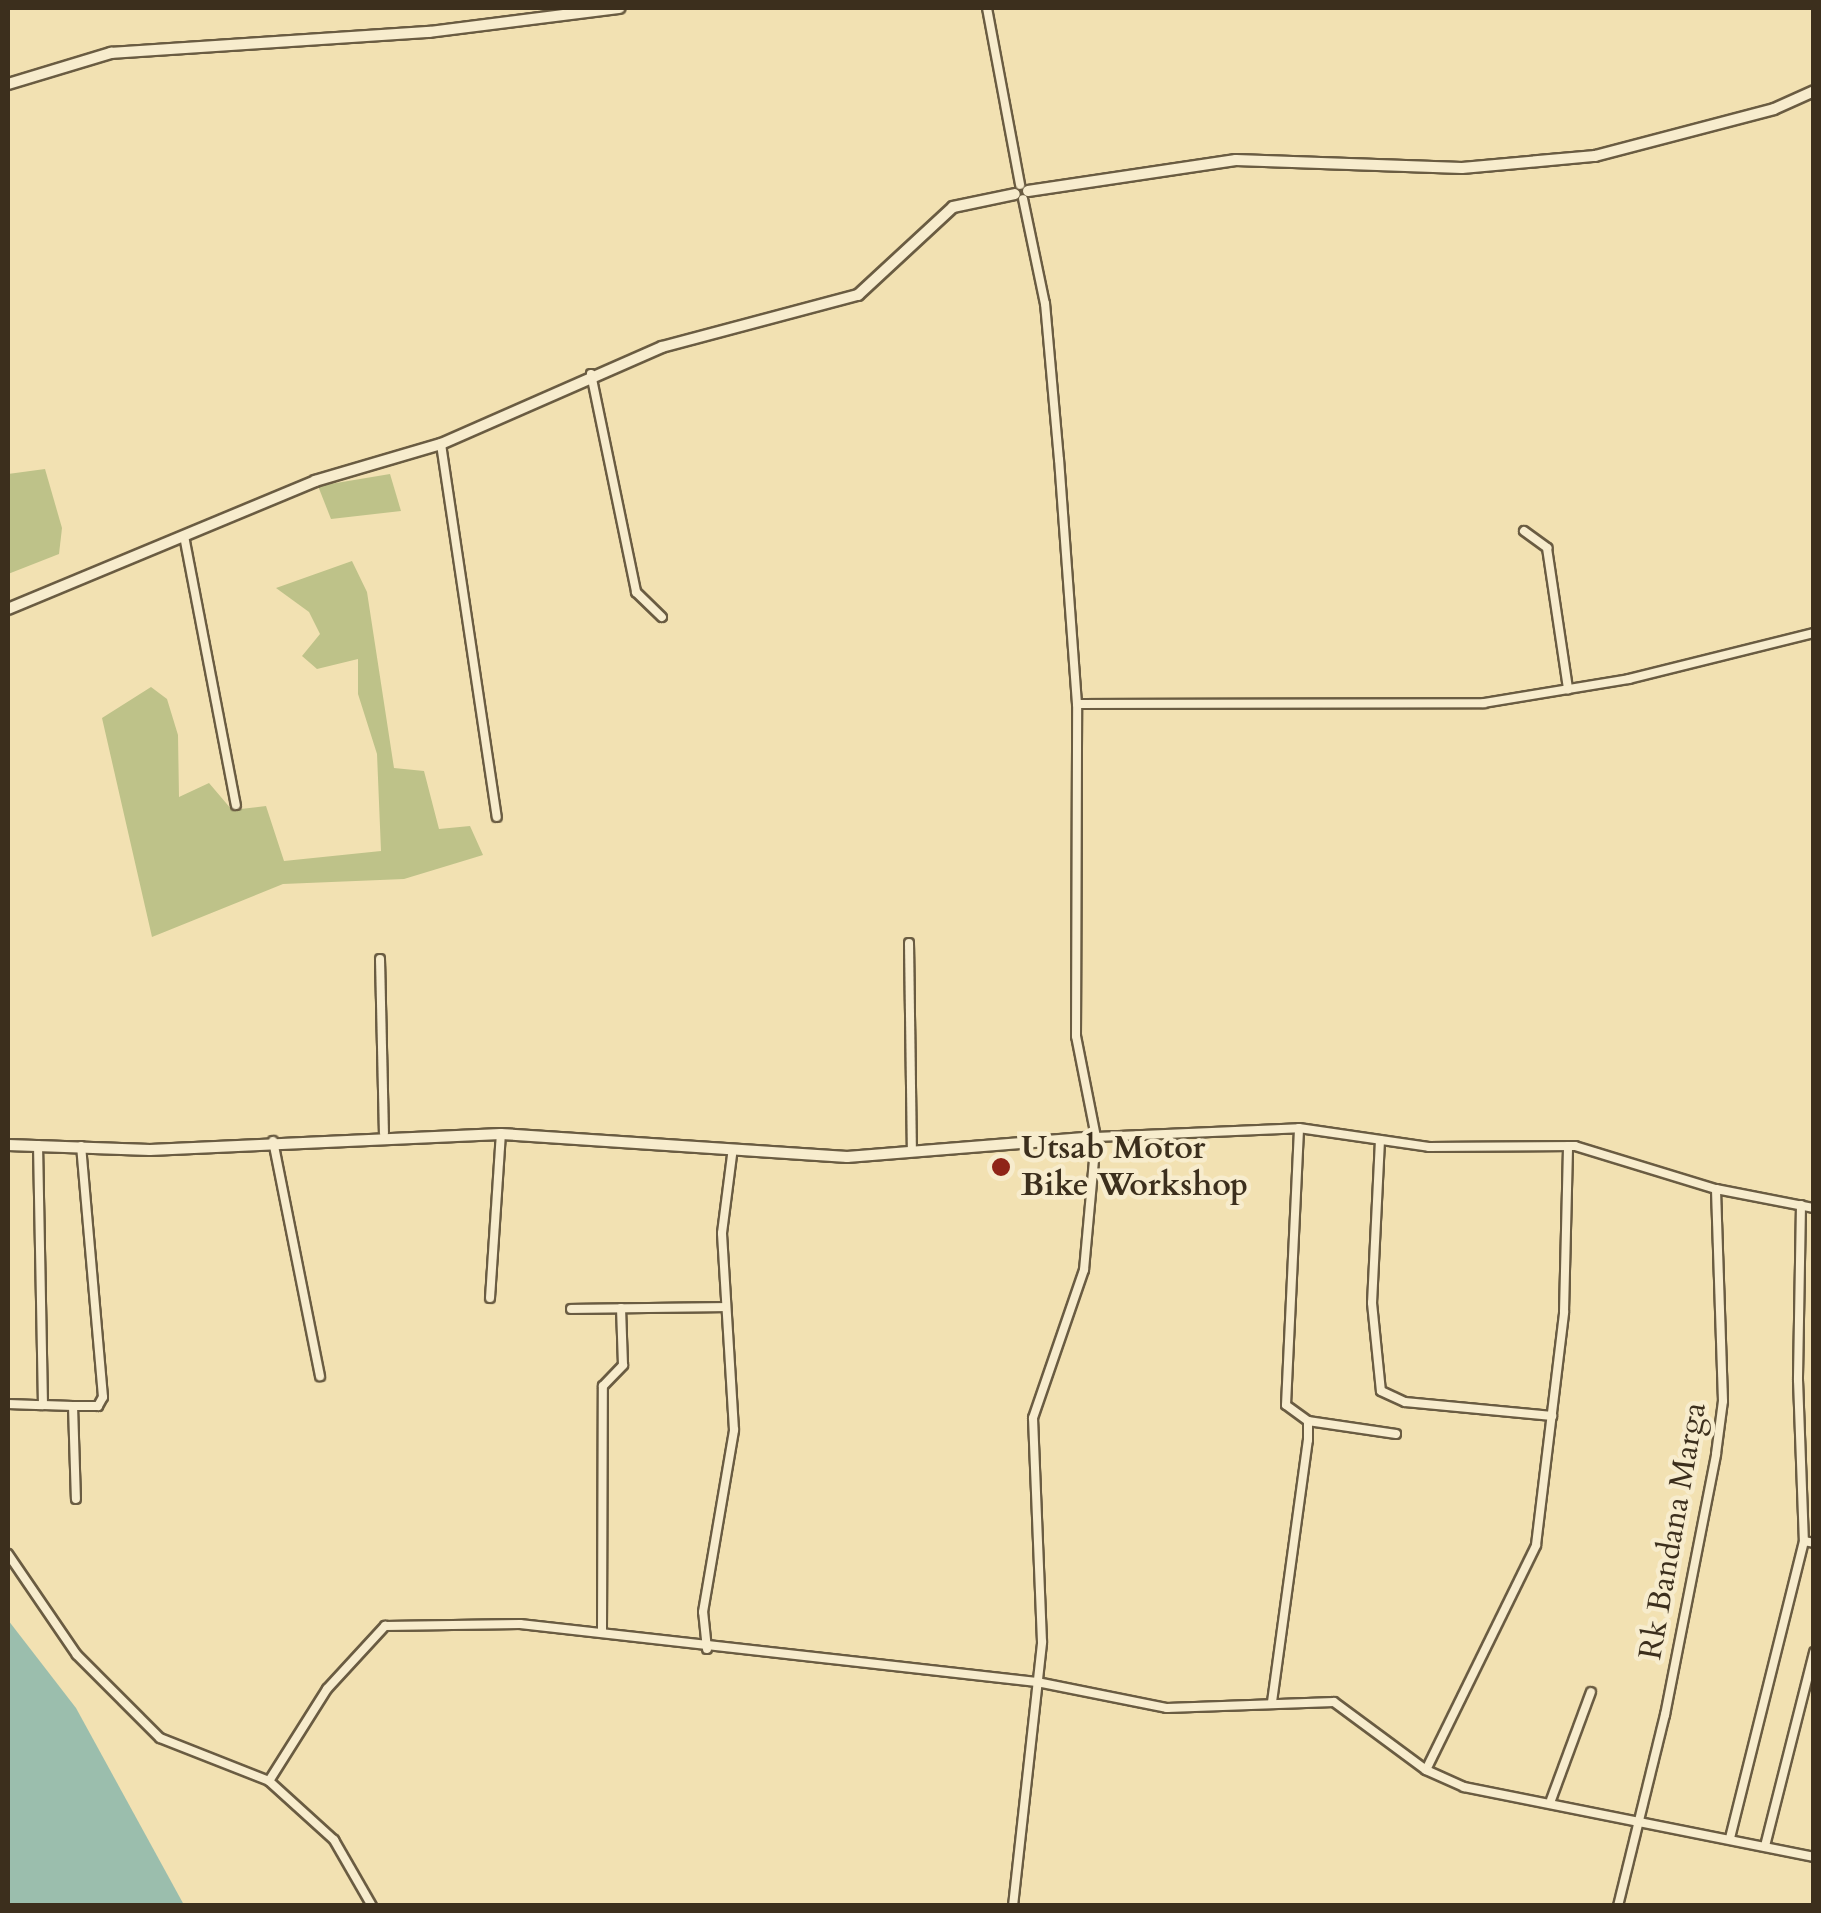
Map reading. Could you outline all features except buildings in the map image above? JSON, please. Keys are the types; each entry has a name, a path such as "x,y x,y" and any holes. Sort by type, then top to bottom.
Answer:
{"street":[{"path":"8,84 112,53 429,32 619,8"},
{"path":"987,8 1045,304 1077,704 1076,1036 1096,1137 1084,1270 1033,1418 1037,1682 1013,1906"},
{"path":"8,609 315,481 441,444 591,374 722,325 858,295 953,208 1022,192 1236,160 1462,168 1595,156 1774,110 1814,91"},
{"path":"591,374 636,592 662,616"},
{"path":"441,444 497,817"},
{"path":"1524,531 1547,548 1568,689"},
{"path":"184,536 236,805"},
{"path":"1077,704 1407,708 1568,689 1814,633"},
{"path":"909,943 912,1152"},
{"path":"380,959 384,1133"},
{"path":"1299,1128 1286,1405 1308,1421 1396,1434"},
{"path":"8,1145 273,1141 384,1133 501,1134 732,1155 912,1152 1096,1137 1299,1128 1380,1140 1568,1146 1716,1189 1814,1208"},
{"path":"490,1298 501,1134"},
{"path":"1380,1140 1372,1303 1381,1391 1405,1402 1552,1416"},
{"path":"273,1141 320,1376"},
{"path":"38,1145 43,1405"},
{"path":"8,1404 98,1406 103,1397 81,1146"},
{"path":"1426,1770 1532,1554 1564,1312 1568,1146"},
{"path":"707,1649 703,1612 734,1430 722,1233 732,1155"},
{"name":"Rk Bandana Marga","path":"1618,1906 1682,1633 1723,1401 1716,1189"},
{"path":"1730,1838 1809,1542 1801,1205"},
{"path":"572,1309 726,1307"},
{"path":"602,1630 603,1386 623,1365 621,1308"},
{"path":"72,1406 76,1498"},
{"path":"1272,1702 1308,1421"},
{"path":"8,1554 77,1654 160,1738 269,1782 334,1840 372,1906"},
{"path":"269,1782 328,1689 385,1626 602,1630 707,1649 1037,1682 1167,1708 1272,1702 1351,1709 1426,1770 1464,1786 1638,1817 1814,1857"},
{"path":"1766,1846 1814,1652"},
{"path":"1551,1800 1591,1692"}],"green space":[{"path":"45,469 62,528 59,554 8,574 8,474"},
{"path":"390,474 401,511 331,519 318,486"},
{"path":"352,561 367,592 394,768 424,771 439,829 470,826 483,855 404,879 283,884 152,937 102,718 151,687 167,699 178,735 179,797 209,783 232,810 266,806 284,861 381,851 377,754 358,694 358,659 317,669 302,656 320,634 309,612 276,588"}],"shaded area":[{"path":"8,1620 76,1708 184,1905 8,1905"}],"place":[{"name":"Utsab Motor Bike Workshop","path":"1001,1167"}]}
